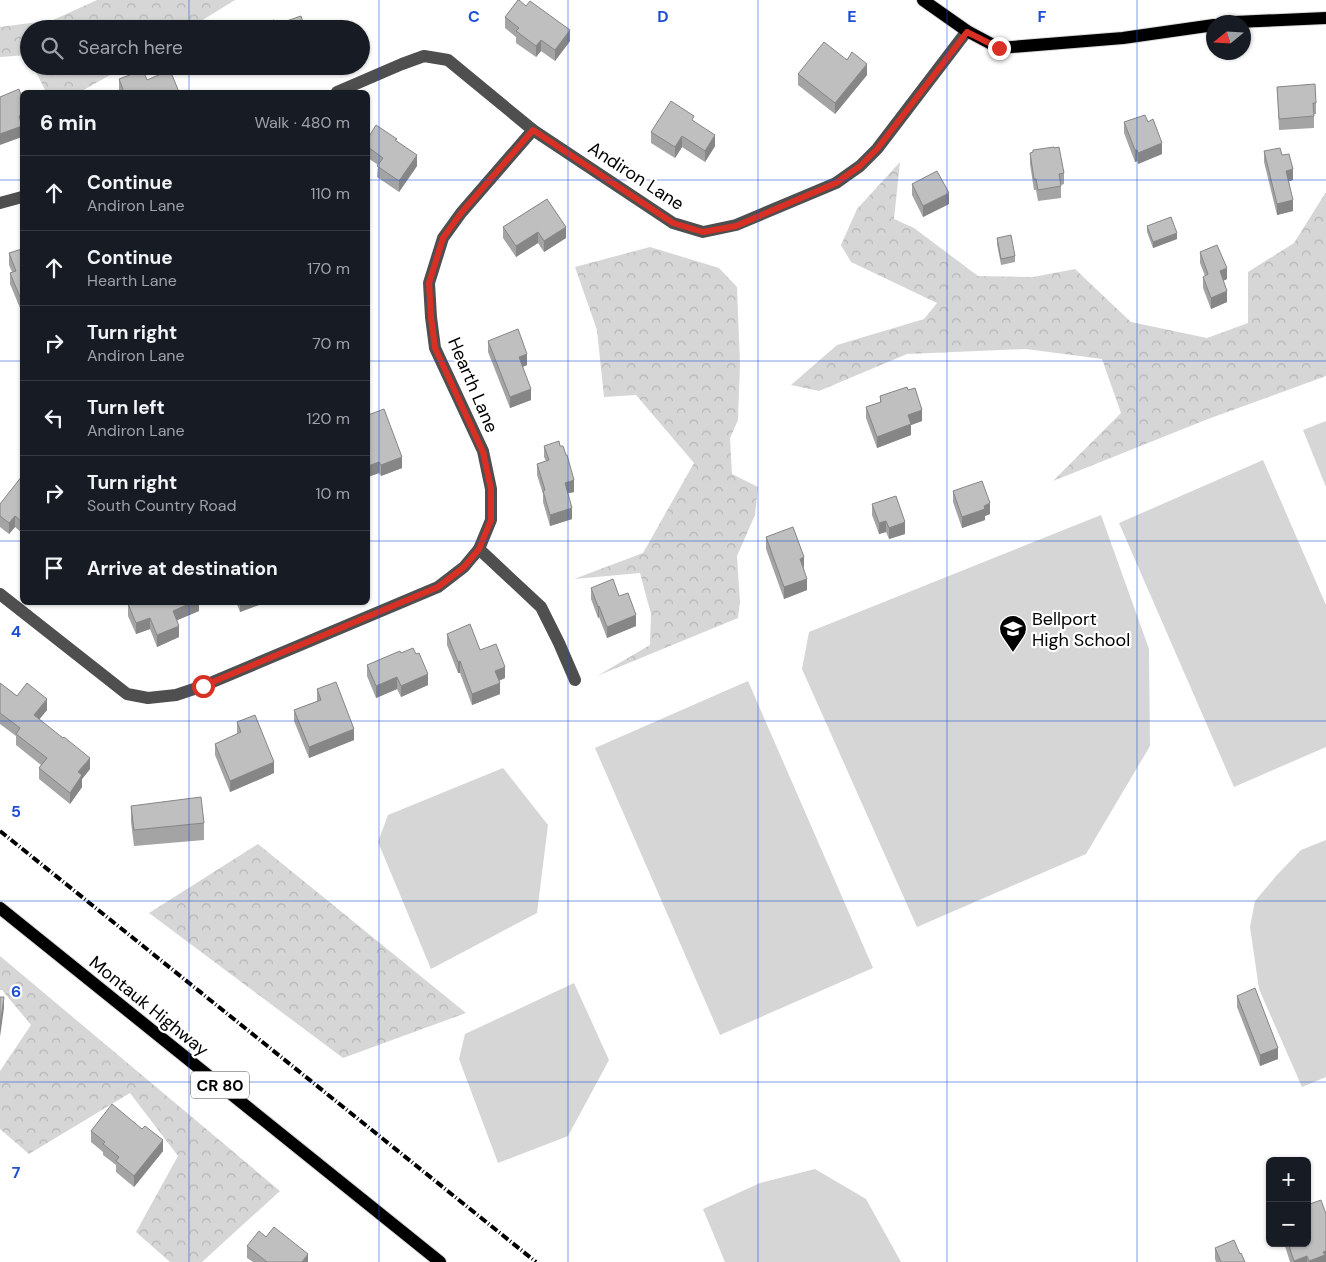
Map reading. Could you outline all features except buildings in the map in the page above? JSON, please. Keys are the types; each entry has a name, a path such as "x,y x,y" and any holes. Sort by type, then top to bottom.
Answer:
{"main road":[{"path":"923,0 967,32 999,48 1123,38 1206,26"},
{"path":"1251,21 1326,18"},
{"name":"Montauk Highway","path":"0,908 440,1262"}],"street":[{"name":"Andiron Lane","path":"342,90 424,56 448,60 533,130 673,223 703,232 736,226 836,183 860,166 877,149 967,32"},
{"name":"Hearth Lane","path":"479,549 491,520 491,489 483,452 435,348 429,283 443,238 461,213 533,130"},
{"path":"0,203 20,198"},
{"path":"0,594 127,694 148,698 176,695 203,686 438,587 464,567 479,549 541,607 560,643 575,680"}],"green space":[{"path":"97,0 235,0 203,20 53,20"},
{"path":"20,24 20,56 0,57 0,27"},
{"path":"38,75 110,75 84,90 45,90"},
{"path":"900,162 894,219 914,228 978,276 1033,277 1075,269 1131,322 1207,338 1248,323 1248,272 1294,243 1326,192 1326,376 1208,419 1053,481 1121,413 1102,359 1026,349 907,354 819,391 791,385 837,345 924,319 937,303 851,262 841,245 857,209"},
{"path":"650,247 719,268 737,287 740,365 738,420 730,438 732,474 758,487 755,515 737,556 740,602 738,618 597,676 650,645 651,614 640,573 574,579 643,553 694,463 636,395 604,397 597,330 575,267"},
{"path":"1326,421 1326,487 1303,430"},
{"path":"1263,460 1326,605 1326,747 1234,787 1119,523"},
{"path":"1101,515 1149,649 1150,746 1086,854 917,927 802,669 809,632"},
{"path":"748,681 873,968 720,1035 595,748"},
{"path":"503,768 548,825 537,913 431,969 378,842 388,815"},
{"path":"1326,840 1326,1077 1302,1087 1259,989 1250,927 1255,901 1277,875 1301,850"},
{"path":"258,844 466,1013 343,1058 149,913"},
{"path":"0,956 280,1191 202,1262 170,1262 136,1232 178,1156 130,1093 29,1154 0,1129 0,1071 31,1025 0,990"},
{"path":"574,983 609,1060 568,1136 498,1163 459,1059 465,1034"},
{"path":"815,1169 866,1199 901,1262 725,1262 703,1209 760,1183"}],"railway":[{"path":"0,831 536,1262"}],"place":[{"name":"Bellport High School","path":"1013,653"}],"route":[{"path":"203,686 438,587 464,567 479,549 491,520 491,489 483,452 435,348 429,283 443,238 461,213 533,130 673,223 703,232 736,226 836,183 860,166 877,149 967,32 999,48"}]}
